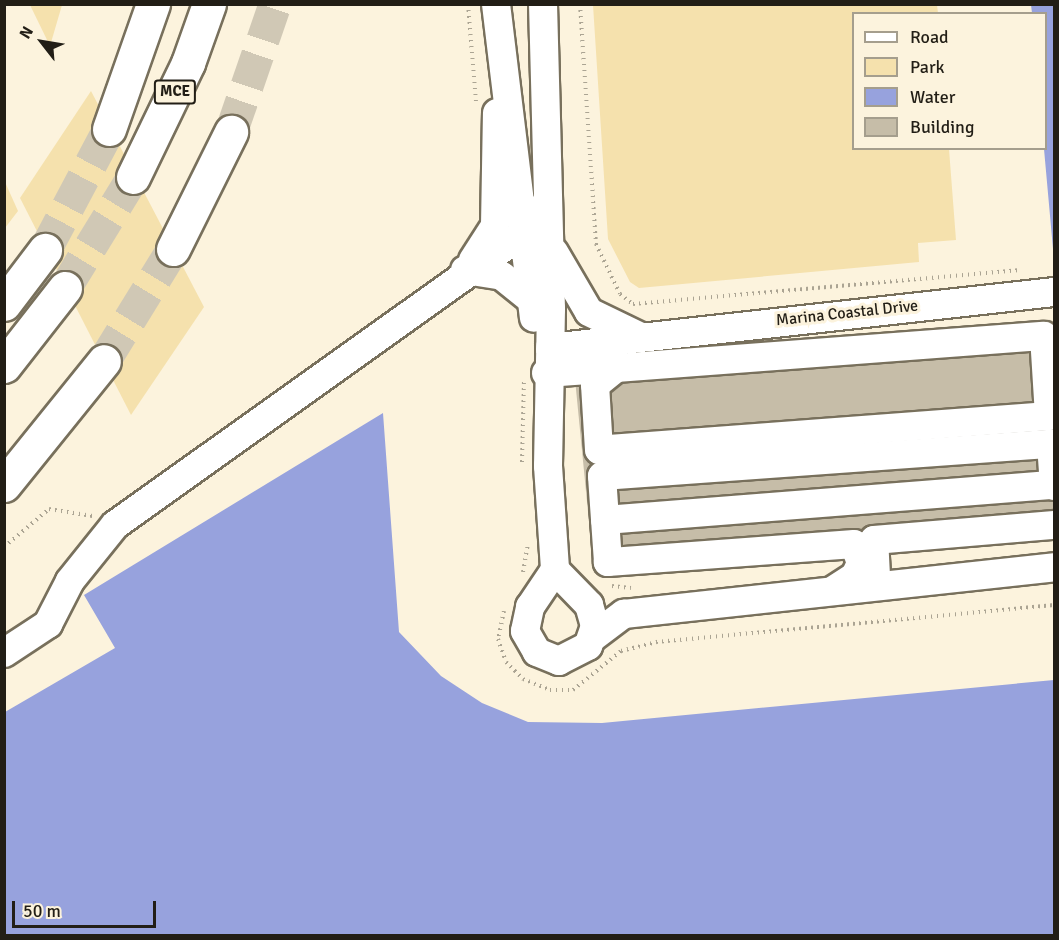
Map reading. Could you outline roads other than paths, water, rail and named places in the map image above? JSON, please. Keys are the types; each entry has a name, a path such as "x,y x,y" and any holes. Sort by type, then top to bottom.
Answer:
{"highway":[{"path":"109,129 153,4"},
{"name":"MCE","path":"133,177 188,63 209,4"},
{"path":"172,249 231,132"},
{"path":"4,303 45,250"},
{"path":"4,366 65,288"},
{"path":"4,485 104,361"}],"street":[{"path":"465,270 495,226 500,63 496,4"},
{"path":"543,4 546,203 538,237 532,300 538,346 548,361"},
{"path":"500,63 538,237 548,361 555,570 526,619 529,643 547,658 559,660 580,654 593,637 624,614 876,584 1054,567"},
{"path":"4,653 48,624 78,570 115,525 465,270 538,237"},
{"path":"538,237 589,312 640,336"},
{"path":"465,270 501,276 532,300"},
{"name":"Marina Coastal Drive","path":"548,361 640,336 1054,292"},
{"path":"839,351 856,312"},
{"path":"813,316 839,351"},
{"path":"548,361 616,368 1044,336 1049,417 599,450 595,386 616,368"},
{"path":"604,520 1054,485 1051,444 602,476 604,520 608,562 854,544 861,563 855,576 835,589"},
{"path":"876,584 874,540 1054,525"},
{"path":"555,570 581,597 594,615 593,637"},
{"path":"581,597 608,608 669,609"}],"water":[{"path":"1031,5 1054,5 1054,260 1044,150 1047,150 1047,12 1032,12"},
{"path":"383,413 399,632 441,676 482,703 528,722 602,723 1054,680 1054,935 5,935 5,712 115,648 84,595"}],"tunnel":[{"path":"231,132 275,4"},
{"path":"45,250 109,129"},
{"path":"65,288 133,177"},
{"path":"104,361 173,249"}]}
